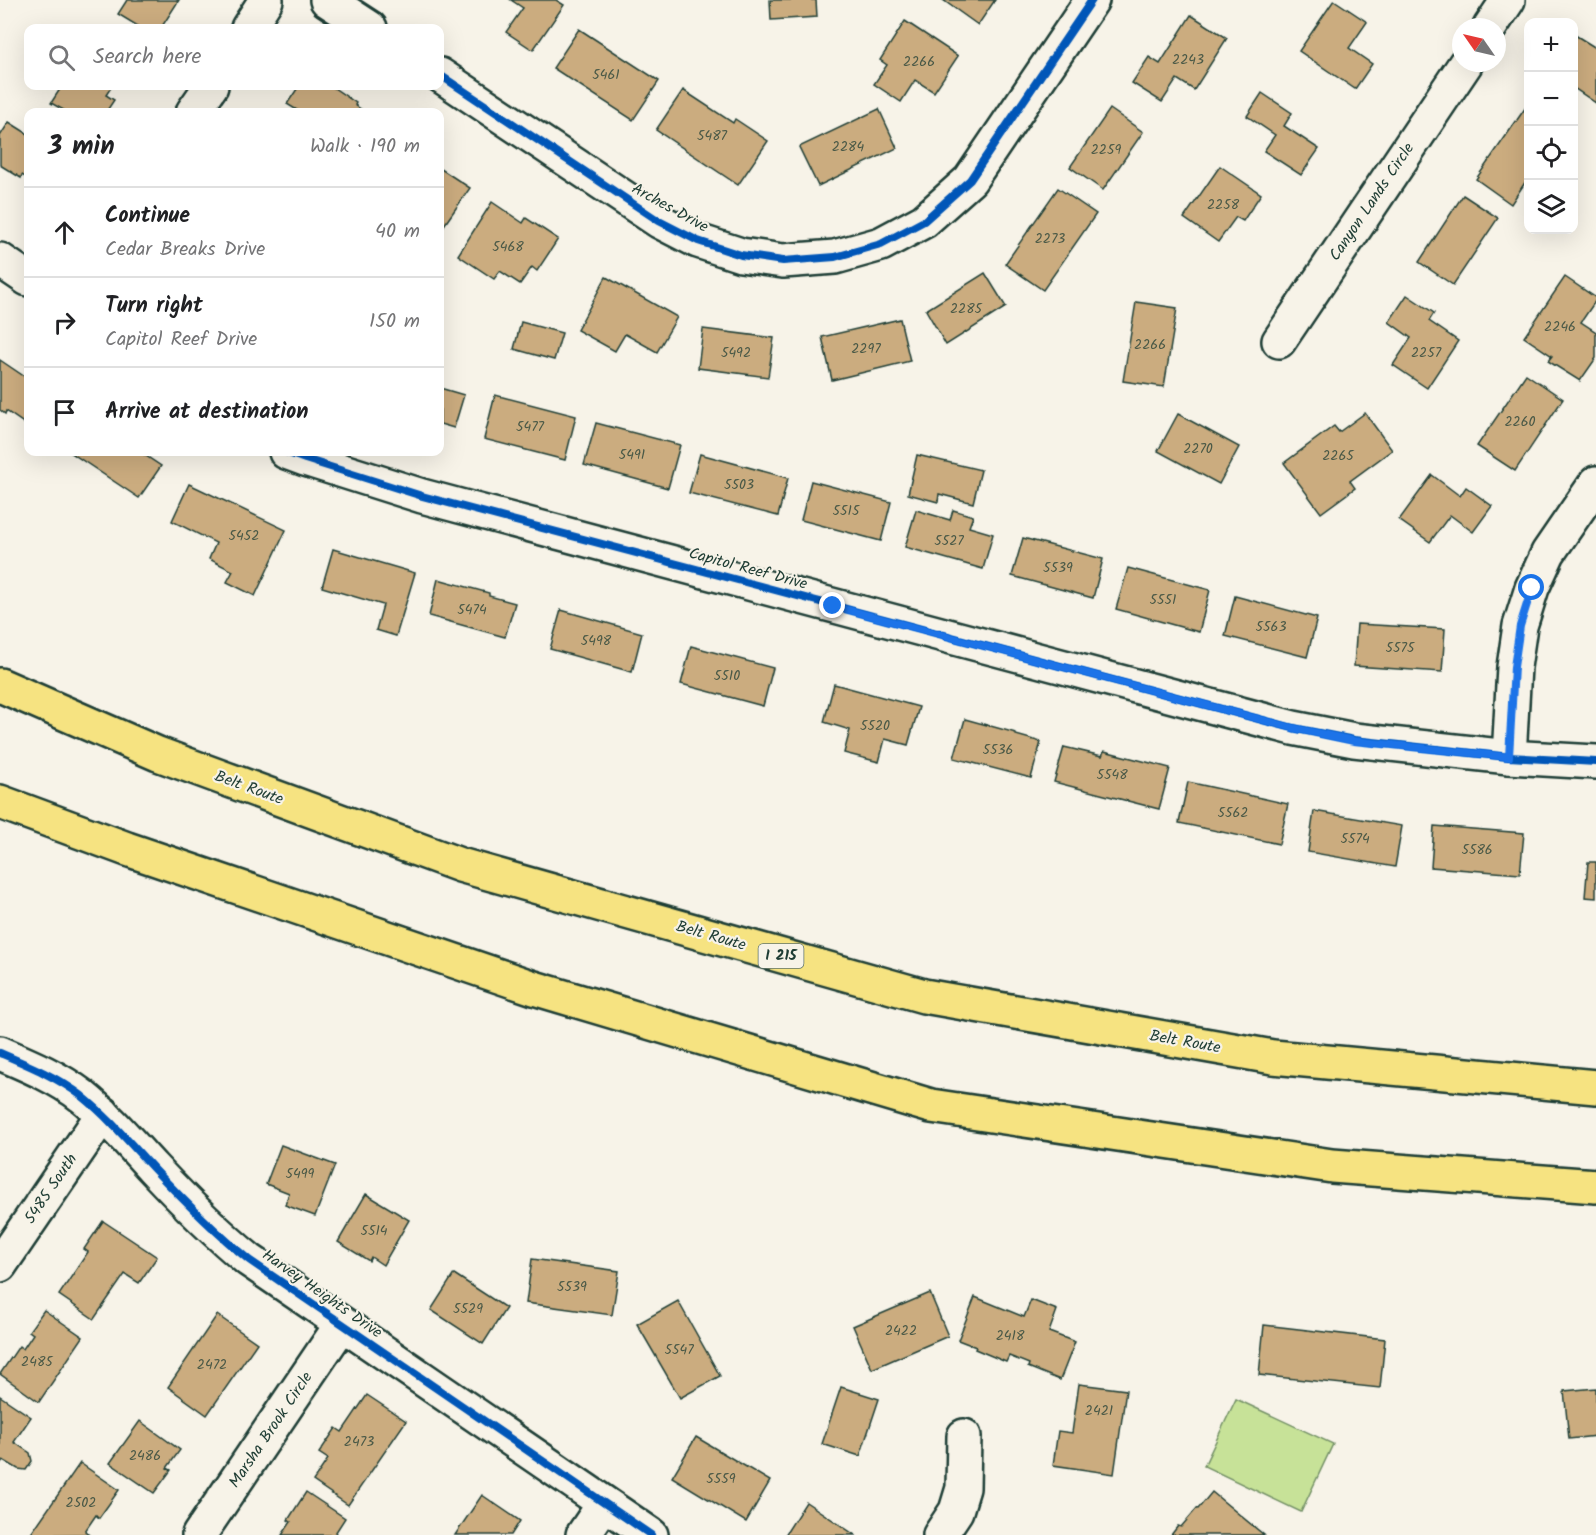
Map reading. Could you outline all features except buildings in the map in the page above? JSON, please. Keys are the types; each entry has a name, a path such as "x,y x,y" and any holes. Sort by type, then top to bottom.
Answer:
{"highway":[{"name":"Belt Route","path":"0,685 158,754 460,865 924,996 1273,1057 1596,1087"},
{"path":"0,802 127,849 534,988 931,1106 1332,1166 1596,1186"}],"street":[{"path":"251,24 266,0"},
{"path":"327,0 364,24"},
{"name":"Arches Drive","path":"444,78 650,215 698,241 741,255 783,261 835,257 881,244 924,221 970,180 1092,0"},
{"path":"1496,18 1508,0"},
{"name":"Canyon Lands Circle","path":"1279,341 1460,72"},
{"path":"196,108 208,90"},
{"path":"0,260 24,276"},
{"name":"Capitol Reef Drive","path":"297,456 434,499 1293,728 1354,741 1509,757 1596,762"},
{"path":"1509,757 1514,667 1520,626 1532,588 1548,553 1596,483"},
{"name":"Harvey Heights Drive","path":"0,1053 57,1079 81,1095 103,1114 174,1191 228,1244 249,1260 651,1535"},
{"name":"5485 South","path":"0,1265 103,1114"},
{"name":"Marsha Brook Circle","path":"200,1535 342,1324"},
{"path":"940,1535 956,1511 963,1488 964,1436"},
{"path":"583,1535 604,1504"}],"green space":[{"path":"1236,1399 1333,1444 1301,1512 1204,1466"}],"cycle path":[{"path":"444,78 659,221 698,241 741,255 783,261 835,257 881,244 924,221 970,180 1092,0"},
{"path":"297,456 422,496 1293,728 1354,740 1509,757 1596,762"},
{"path":"0,1053 52,1077 92,1104 200,1216 249,1260 651,1535"}],"route":[{"path":"833,606 1293,728 1354,741 1509,757 1514,667 1520,626 1532,588"}]}
